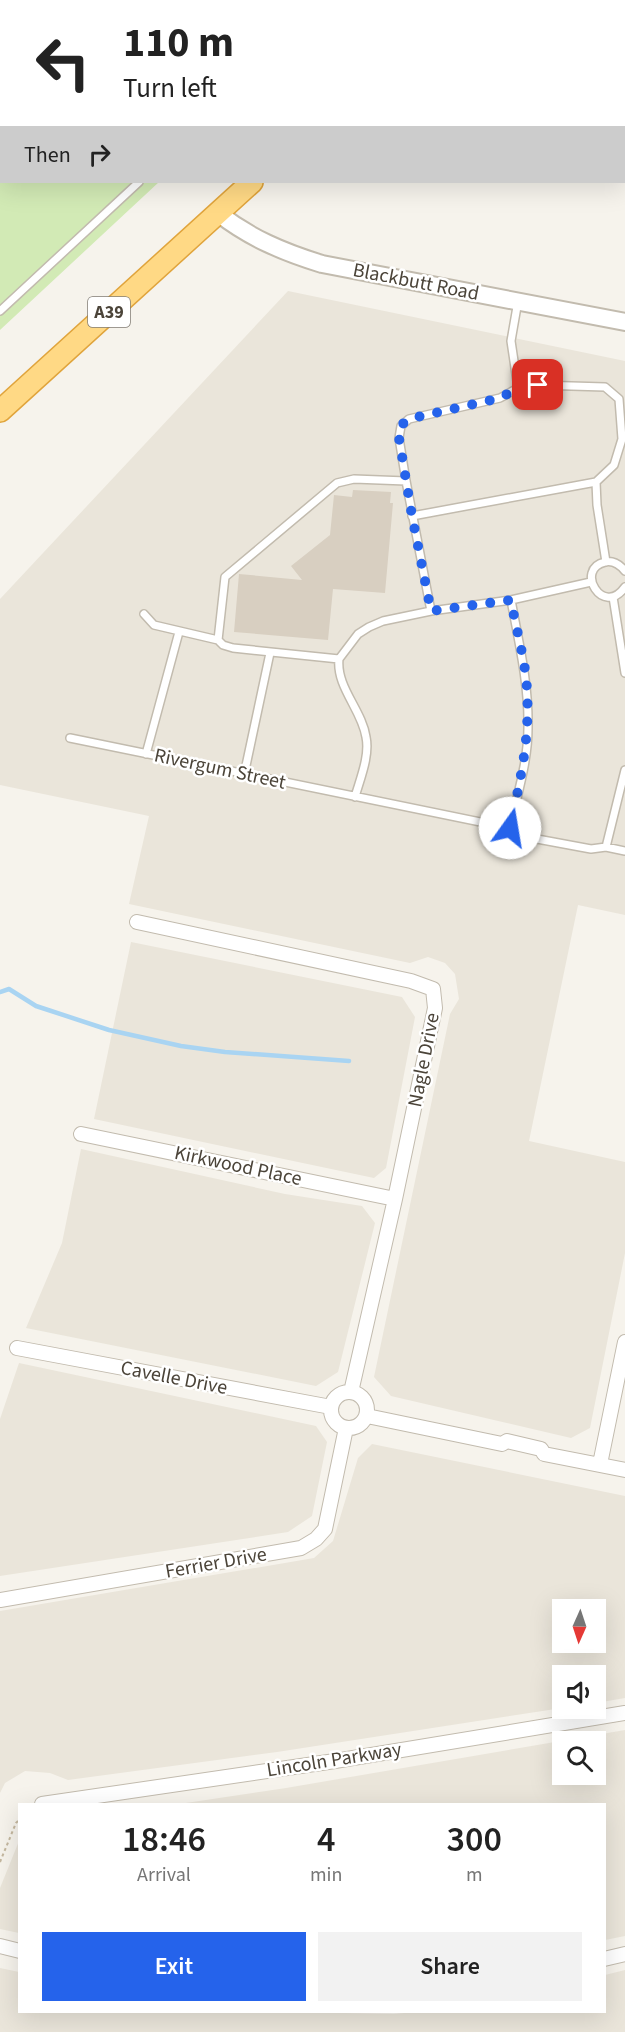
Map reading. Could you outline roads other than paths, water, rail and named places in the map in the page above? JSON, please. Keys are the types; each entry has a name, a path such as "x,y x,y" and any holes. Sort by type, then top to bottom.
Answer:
{"highway":[{"name":"A39","path":"0,411 251,183"}],"street":[{"name":"Blackbutt Road","path":"218,213 232,224 281,251 322,264 625,322"},
{"name":"Nagle Drive","path":"137,922 411,981 433,989 435,1008 351,1392"},
{"name":"Kirkwood Place","path":"81,1134 395,1199"},
{"path":"600,1464 625,1342"},
{"name":"Cavelle Drive","path":"16,1348 331,1407"},
{"path":"346,1392 351,1392 365,1401 368,1411 367,1416 356,1428 345,1428 333,1419 331,1407 336,1398 346,1392"},
{"path":"367,1416 502,1444 507,1442 518,1444 541,1449 544,1454 625,1470"},
{"name":"Ferrier Drive","path":"0,1600 301,1548 316,1539 324,1528 345,1428"},
{"name":"Lincoln Parkway","path":"49,1803 335,1761 625,1713"},
{"path":"0,1946 18,1950"},
{"path":"606,1959 625,1954"}],"lane":[{"path":"0,310 138,183"},
{"path":"518,301 511,340 518,388"},
{"path":"412,516 596,482 614,465 622,439 619,399 604,387 538,385 518,388 500,398 409,419 400,426 399,438 406,481 412,516 431,611"},
{"path":"218,640 225,577 337,483 354,479 406,481"},
{"path":"596,482 597,505 606,562"},
{"path":"625,571 617,563 601,563 593,571 591,582 601,595 613,597 625,587"},
{"path":"355,797 367,747 366,735 338,671 339,659 358,634 383,621 431,611 511,600 591,582"},
{"path":"613,597 625,674"},
{"path":"510,828 526,758 528,730 527,688 511,600"},
{"path":"144,614 154,625 218,640 233,648 339,659"},
{"path":"146,754 179,632"},
{"path":"244,775 270,653"},
{"name":"Rivergum Street","path":"70,738 510,828 521,836 591,849 606,847 625,851"},
{"path":"606,847 625,770"}],"waterway":[{"path":"0,992 9,989 36,1006 109,1030 181,1046 225,1052 349,1061"}]}
